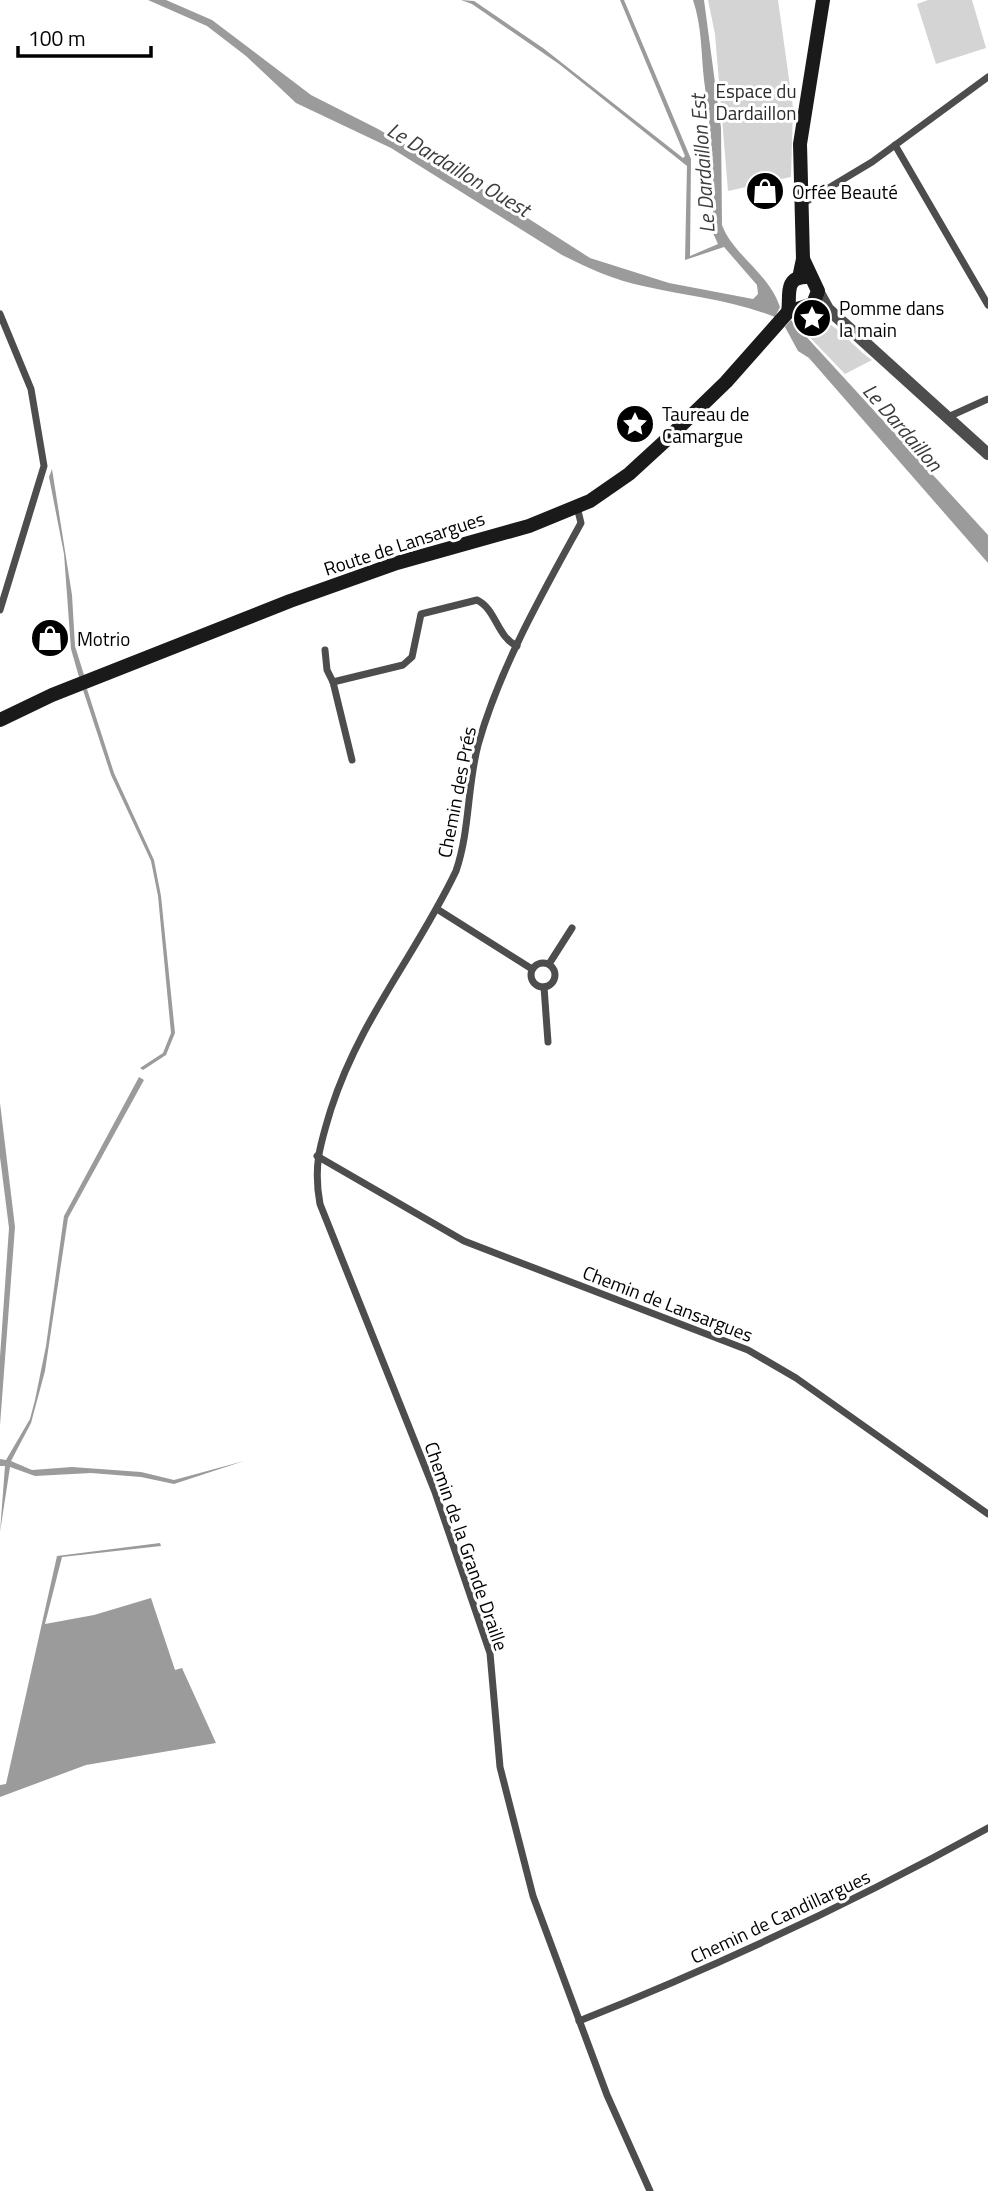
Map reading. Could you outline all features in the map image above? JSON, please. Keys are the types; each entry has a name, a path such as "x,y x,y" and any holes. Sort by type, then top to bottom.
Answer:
{"main road":[{"path":"803,296 803,112 823,0"},
{"name":"Route de Lansargues","path":"0,720 52,695 290,601 397,563 529,526 577,507 629,474 726,382 803,296"}],"street":[{"path":"802,204 846,179 988,77"},
{"path":"895,145 988,305"},
{"path":"802,187 817,194"},
{"path":"803,296 828,309 988,454"},
{"path":"0,314 31,389 44,466 0,610"},
{"path":"948,416 988,399"},
{"name":"Chemin des Prés","path":"317,1156 347,1065 362,1032 437,909 463,853 478,746 517,646 581,523 577,507"},
{"path":"333,682 408,663 414,653 421,614 473,601 484,604 503,636 517,646"},
{"path":"325,650 352,760"},
{"path":"437,909 532,969"},
{"path":"549,964 572,928"},
{"path":"532,969 538,964 549,964"},
{"path":"544,988 555,978 554,970 549,964"},
{"path":"532,969 534,984 544,988"},
{"path":"544,988 548,1042"},
{"name":"Chemin de Lansargues","path":"317,1156 464,1241 748,1350 796,1378 988,1514"},
{"name":"Chemin de la Grande Draille","path":"317,1156 315,1168 320,1203 435,1492 490,1653 500,1767 533,1896 607,2095 650,2191"},
{"name":"Chemin de Candillargues","path":"579,2021 721,1962 875,1890 988,1828"}],"green space":[{"name":"Espace du Dardaillon","path":"708,0 778,0 793,108 791,177 728,191 715,34"},
{"path":"928,0 972,0 986,48 936,64 917,4"},
{"path":"808,315 827,322 872,360 845,374 796,323"}],"shaded area":[{"path":"148,0 166,0 212,20 311,95 378,129 484,190 590,258 669,283 753,299 758,294 757,285 724,247 685,260 687,166 559,64 472,4 461,0 474,1 543,48 683,158 685,156 620,0 624,0 691,159 690,256 718,244 712,231 711,137 700,30 693,0 704,0 721,128 722,225 734,246 775,295 780,307 775,317 726,302 632,283 572,260 391,148 296,103 246,56 207,26"},
{"path":"791,320 988,535 988,563 809,358 798,351 785,327"},
{"path":"52,469 72,595 75,646 84,675 79,677 71,649 64,554 49,477"},
{"path":"87,689 114,773 154,860 161,896 175,1033 166,1055 143,1070 140,1068 163,1053 171,1033 158,896 151,861 111,775 83,690"},
{"path":"139,1077 144,1080 68,1218 45,1371 31,1423 11,1461 32,1470 72,1467 141,1472 174,1480 244,1461 174,1484 141,1477 91,1473 35,1476 10,1467 0,1532 5,1466 0,1466 0,1459 6,1460 30,1419 46,1346 64,1216"},
{"path":"0,1103 15,1227 0,1425 0,1357 9,1228 0,1157"},
{"path":"160,1543 161,1546 62,1557 45,1624 94,1615 151,1598 175,1670 182,1668 216,1743 86,1765 0,1797 0,1785 6,1784 57,1556"}],"place":[{"name":"Orfée Beauté","path":"765,191"},
{"name":"Pomme dans la main","path":"812,318"},
{"name":"Taureau de Camargue","path":"635,424"},
{"name":"Motrio","path":"50,638"}],"water label":[{"name":"Le Dardaillon Est","path":"702,164"},
{"name":"Le Dardaillon Ouest","path":"459,169"},
{"name":"Le Dardaillon","path":"903,427"}]}
